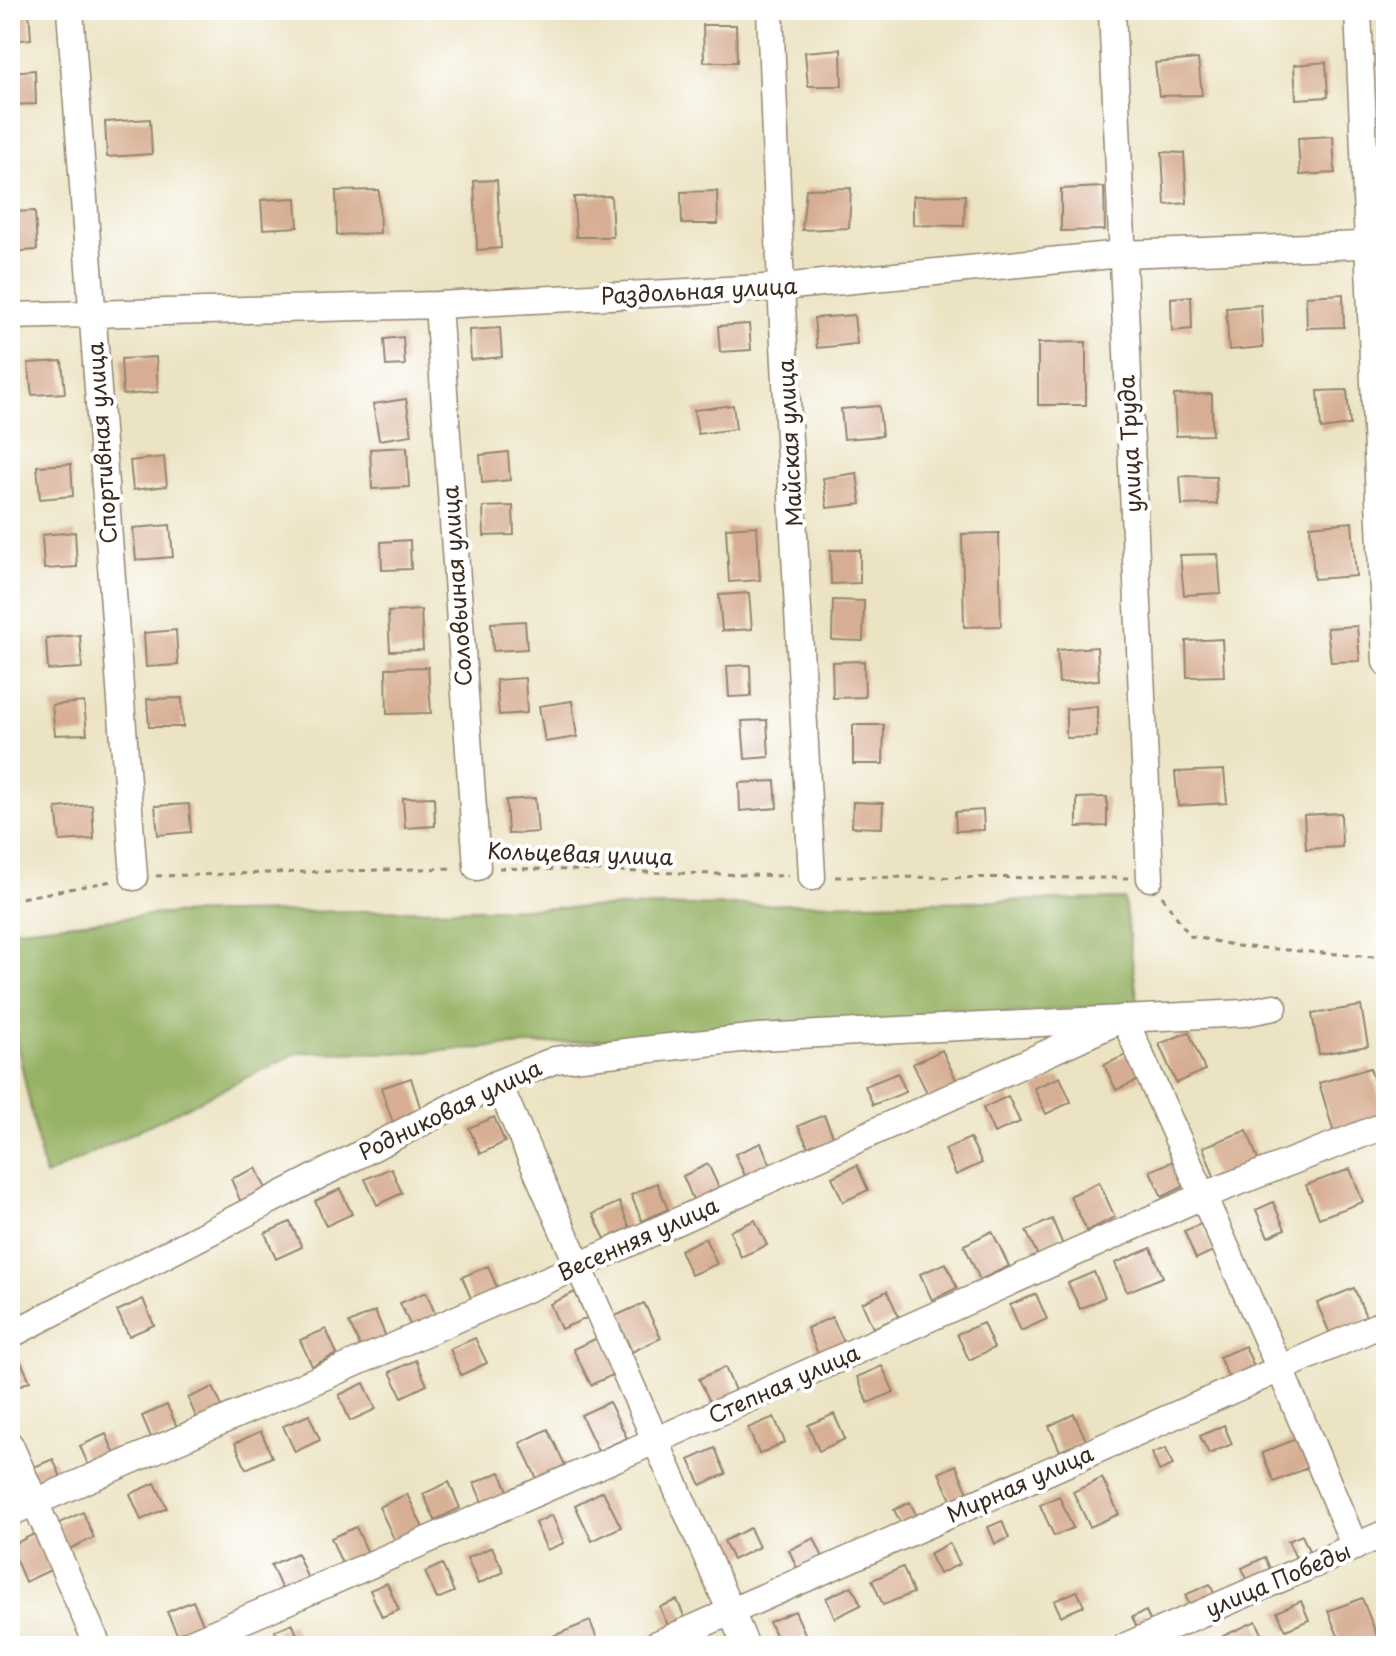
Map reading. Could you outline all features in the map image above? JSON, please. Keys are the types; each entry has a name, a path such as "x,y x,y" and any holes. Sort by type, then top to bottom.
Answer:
{"street":[{"name":"Спортивная улица","path":"70,10 134,877"},
{"name":"Майская улица","path":"770,10 781,287 812,877"},
{"name":"улица Труда","path":"1112,10 1150,878"},
{"path":"1358,10 1377,244 1386,662"},
{"name":"Раздольная улица","path":"10,316 438,305 781,287 1122,254 1377,244"},
{"name":"Соловьиная улица","path":"438,305 477,867"},
{"name":"Весенняя улица","path":"10,1513 579,1266 1124,1018 1244,1013 1274,1007"},
{"path":"1124,1018 1280,1369 1355,1547"},
{"name":"Родниковая улица","path":"10,1335 498,1083 555,1060 758,1037 1124,1018"},
{"path":"498,1083 746,1646"},
{"name":"Степная улица","path":"184,1646 655,1441 1202,1196 1386,1125"},
{"name":"Мирная улица","path":"653,1646 1386,1322"},
{"path":"10,1445 98,1646"},
{"name":"улица Победы","path":"1126,1646 1386,1533"}],"path":[{"name":"Кольцевая улица","path":"10,900 134,877 477,867 812,877 1150,878"},
{"path":"1150,878 1190,936 1237,946 1386,958"}],"green space":[{"path":"1124,899 1138,1004 408,1053 299,1052 45,1176 10,1011 10,930 160,914"}],"building":[{"path":"10,10 29,10 31,39 10,41"},
{"path":"703,25 736,25 737,62 704,62"},
{"path":"841,49 842,86 808,86 805,52"},
{"path":"1198,59 1202,95 1159,96 1155,63"},
{"path":"1326,62 1328,97 1296,99 1294,65"},
{"path":"35,70 36,104 10,105 10,72"},
{"path":"150,119 152,154 107,157 105,122"},
{"path":"1333,136 1335,173 1300,175 1298,138"},
{"path":"1162,152 1184,153 1187,203 1165,205"},
{"path":"497,180 501,248 477,250 474,181"},
{"path":"1104,187 1105,230 1061,231 1061,189"},
{"path":"851,188 849,228 802,230 806,189"},
{"path":"379,190 380,233 337,235 336,191"},
{"path":"717,191 718,224 682,224 681,192"},
{"path":"965,195 964,226 913,225 913,196"},
{"path":"611,196 613,237 576,237 574,197"},
{"path":"296,198 298,227 263,229 261,200"},
{"path":"35,211 37,250 10,252 10,212"},
{"path":"1343,294 1344,327 1307,328 1306,296"},
{"path":"1191,296 1192,329 1172,331 1171,298"},
{"path":"1261,305 1263,347 1229,350 1226,308"},
{"path":"854,315 857,344 817,348 814,318"},
{"path":"749,324 751,350 720,352 718,326"},
{"path":"500,328 502,357 471,360 469,330"},
{"path":"403,337 405,365 386,366 384,339"},
{"path":"1086,342 1086,405 1038,405 1038,343"},
{"path":"156,357 158,392 123,395 121,359"},
{"path":"62,361 65,393 32,395 28,363"},
{"path":"1347,390 1350,425 1321,429 1318,391"},
{"path":"1212,394 1212,435 1176,436 1174,395"},
{"path":"406,399 412,435 379,440 373,404"},
{"path":"733,405 736,429 698,434 694,410"},
{"path":"879,406 882,436 844,439 841,409"},
{"path":"407,447 409,487 372,489 370,449"},
{"path":"508,452 510,480 482,483 480,455"},
{"path":"164,457 167,486 133,490 130,461"},
{"path":"71,464 73,496 40,499 37,466"},
{"path":"857,473 861,504 827,508 823,478"},
{"path":"1180,476 1216,477 1217,504 1182,505"},
{"path":"513,506 514,535 484,536 483,507"},
{"path":"1352,522 1356,576 1314,579 1310,526"},
{"path":"170,525 173,557 136,560 133,528"},
{"path":"757,526 760,580 729,582 726,528"},
{"path":"75,532 77,567 44,569 42,535"},
{"path":"999,533 1001,626 964,627 962,534"},
{"path":"410,540 411,569 382,570 381,542"},
{"path":"830,550 860,550 860,583 831,584"},
{"path":"1218,554 1221,593 1184,595 1180,555"},
{"path":"749,593 752,629 722,631 719,595"},
{"path":"833,600 864,601 863,641 832,640"},
{"path":"421,610 423,650 390,651 388,612"},
{"path":"525,621 527,649 493,651 491,623"},
{"path":"1357,626 1360,661 1331,662 1327,628"},
{"path":"176,630 178,665 146,667 144,633"},
{"path":"80,635 82,668 48,670 46,638"},
{"path":"1222,639 1224,676 1187,677 1186,641"},
{"path":"1097,647 1099,680 1059,683 1057,650"},
{"path":"864,661 865,697 833,698 832,662"},
{"path":"750,665 751,696 729,697 727,666"},
{"path":"428,667 431,713 387,714 386,668"},
{"path":"525,678 527,713 499,715 496,680"},
{"path":"182,698 183,727 149,727 147,699"},
{"path":"572,701 577,737 545,742 539,706"},
{"path":"84,702 87,734 55,735 52,705"},
{"path":"1097,706 1097,737 1066,738 1066,709"},
{"path":"767,720 769,757 745,759 742,721"},
{"path":"853,725 884,725 883,764 853,764"},
{"path":"1224,770 1227,803 1178,806 1175,772"},
{"path":"775,781 777,808 740,811 739,783"},
{"path":"434,797 435,826 405,828 403,798"},
{"path":"1107,797 1107,826 1077,827 1077,798"},
{"path":"535,798 538,832 508,834 506,800"},
{"path":"853,802 883,803 882,828 852,827"},
{"path":"189,804 191,832 158,835 155,806"},
{"path":"92,805 94,839 60,841 56,808"},
{"path":"983,810 984,830 956,831 955,812"},
{"path":"1341,813 1342,847 1306,849 1304,815"},
{"path":"1361,1006 1368,1046 1319,1054 1312,1014"},
{"path":"1189,1032 1205,1070 1176,1083 1159,1044"},
{"path":"942,1050 959,1086 930,1099 913,1064"},
{"path":"1130,1053 1141,1079 1116,1090 1104,1065"},
{"path":"1370,1068 1385,1117 1334,1133 1319,1083"},
{"path":"898,1073 906,1092 873,1105 865,1086"},
{"path":"1060,1077 1071,1102 1046,1114 1034,1088"},
{"path":"411,1078 423,1116 394,1126 381,1088"},
{"path":"1008,1096 1020,1122 994,1133 983,1108"},
{"path":"824,1115 835,1140 810,1151 798,1126"},
{"path":"494,1117 505,1142 480,1154 469,1128"},
{"path":"1247,1130 1259,1163 1215,1179 1203,1147"},
{"path":"970,1138 982,1163 956,1175 945,1149"},
{"path":"761,1143 772,1168 747,1180 735,1154"},
{"path":"1176,1160 1187,1185 1162,1197 1150,1171"},
{"path":"708,1164 720,1190 694,1202 683,1176"},
{"path":"857,1165 868,1190 843,1202 832,1177"},
{"path":"256,1168 268,1193 242,1205 231,1179"},
{"path":"391,1168 402,1193 377,1205 365,1179"},
{"path":"1350,1169 1363,1202 1319,1218 1306,1185"},
{"path":"1099,1182 1115,1217 1087,1231 1070,1196"},
{"path":"657,1183 668,1209 642,1221 631,1195"},
{"path":"340,1189 352,1214 326,1226 315,1201"},
{"path":"619,1202 630,1228 605,1239 593,1214"},
{"path":"1273,1202 1285,1229 1268,1237 1256,1210"},
{"path":"1052,1219 1063,1245 1038,1256 1026,1231"},
{"path":"755,1220 767,1245 741,1257 730,1231"},
{"path":"290,1222 302,1247 276,1259 265,1233"},
{"path":"1201,1224 1213,1251 1196,1259 1184,1231"},
{"path":"992,1231 1009,1266 980,1280 964,1245"},
{"path":"705,1238 717,1264 691,1275 680,1250"},
{"path":"1151,1248 1163,1277 1127,1292 1115,1263"},
{"path":"946,1263 957,1288 932,1300 920,1274"},
{"path":"488,1266 499,1292 473,1303 462,1277"},
{"path":"1094,1272 1105,1297 1080,1309 1068,1283"},
{"path":"1354,1288 1367,1319 1330,1334 1317,1303"},
{"path":"887,1291 899,1317 873,1328 862,1303"},
{"path":"426,1292 437,1318 412,1329 400,1303"},
{"path":"575,1292 587,1318 561,1329 550,1304"},
{"path":"1036,1294 1047,1319 1021,1331 1010,1305"},
{"path":"143,1299 154,1325 129,1336 117,1311"},
{"path":"644,1303 661,1338 632,1352 615,1316"},
{"path":"375,1311 386,1337 361,1348 349,1323"},
{"path":"832,1317 844,1342 818,1354 807,1328"},
{"path":"983,1323 994,1348 969,1360 957,1334"},
{"path":"326,1329 337,1354 312,1366 300,1340"},
{"path":"602,1336 619,1372 591,1385 573,1349"},
{"path":"475,1338 487,1363 461,1375 450,1349"},
{"path":"1245,1346 1256,1371 1231,1383 1219,1357"},
{"path":"18,1356 30,1381 10,1390 10,1359"},
{"path":"416,1360 427,1385 402,1397 390,1372"},
{"path":"882,1366 894,1392 868,1403 857,1377"},
{"path":"725,1367 736,1393 711,1404 699,1379"},
{"path":"364,1383 376,1409 350,1421 339,1395"},
{"path":"213,1387 225,1413 199,1424 188,1398"},
{"path":"609,1402 627,1438 598,1451 581,1415"},
{"path":"167,1405 179,1431 153,1442 142,1416"},
{"path":"834,1414 845,1439 819,1451 808,1425"},
{"path":"1074,1414 1086,1440 1060,1451 1049,1426"},
{"path":"309,1415 320,1440 295,1452 283,1426"},
{"path":"774,1417 785,1442 759,1454 748,1428"},
{"path":"1224,1425 1232,1444 1209,1454 1200,1436"},
{"path":"548,1429 565,1465 537,1479 520,1443"},
{"path":"261,1431 272,1457 246,1469 235,1443"},
{"path":"106,1434 117,1459 91,1471 80,1446"},
{"path":"1298,1438 1309,1467 1274,1482 1262,1453"},
{"path":"715,1448 726,1474 701,1485 689,1460"},
{"path":"1166,1448 1173,1465 1159,1471 1152,1453"},
{"path":"53,1459 64,1484 39,1495 27,1470"},
{"path":"956,1465 968,1493 951,1500 939,1473"},
{"path":"500,1472 511,1498 485,1509 474,1483"},
{"path":"1102,1478 1119,1514 1090,1527 1073,1492"},
{"path":"449,1482 460,1508 435,1520 423,1494"},
{"path":"155,1483 167,1508 141,1520 130,1494"},
{"path":"603,1491 621,1527 592,1541 575,1505"},
{"path":"407,1494 424,1530 396,1543 379,1507"},
{"path":"1059,1496 1073,1528 1054,1536 1040,1505"},
{"path":"910,1502 918,1519 903,1527 894,1510"},
{"path":"83,1512 94,1538 69,1549 57,1524"},
{"path":"552,1515 564,1543 547,1550 535,1523"},
{"path":"1002,1521 1009,1538 995,1544 988,1527"},
{"path":"356,1527 368,1553 342,1564 331,1538"},
{"path":"750,1528 759,1547 733,1560 724,1541"},
{"path":"36,1533 53,1569 25,1582 10,1546"},
{"path":"1302,1535 1310,1553 1296,1558 1288,1541"},
{"path":"814,1538 826,1564 800,1575 789,1550"},
{"path":"949,1543 960,1564 939,1574 929,1554"},
{"path":"492,1547 504,1572 478,1584 467,1558"},
{"path":"297,1553 308,1579 282,1590 271,1565"},
{"path":"1265,1557 1273,1576 1250,1586 1242,1568"},
{"path":"442,1564 454,1592 437,1599 425,1572"},
{"path":"903,1567 913,1593 883,1605 872,1580"},
{"path":"387,1583 399,1610 382,1617 370,1590"},
{"path":"1210,1584 1218,1603 1193,1614 1185,1595"},
{"path":"852,1586 861,1605 835,1618 826,1598"},
{"path":"1077,1591 1084,1606 1061,1616 1054,1601"},
{"path":"1362,1598 1379,1641 1366,1646 1342,1646 1328,1611"},
{"path":"677,1600 689,1627 672,1635 660,1607"},
{"path":"193,1601 204,1626 179,1638 167,1612"},
{"path":"1301,1601 1309,1620 1286,1630 1277,1612"},
{"path":"795,1611 806,1636 780,1646 769,1622"},
{"path":"1146,1611 1153,1628 1140,1634 1132,1617"},
{"path":"590,1621 600,1646 557,1646 553,1636"},
{"path":"1256,1621 1268,1646 1228,1646 1223,1636"},
{"path":"292,1623 302,1646 282,1646 275,1631"}]}
